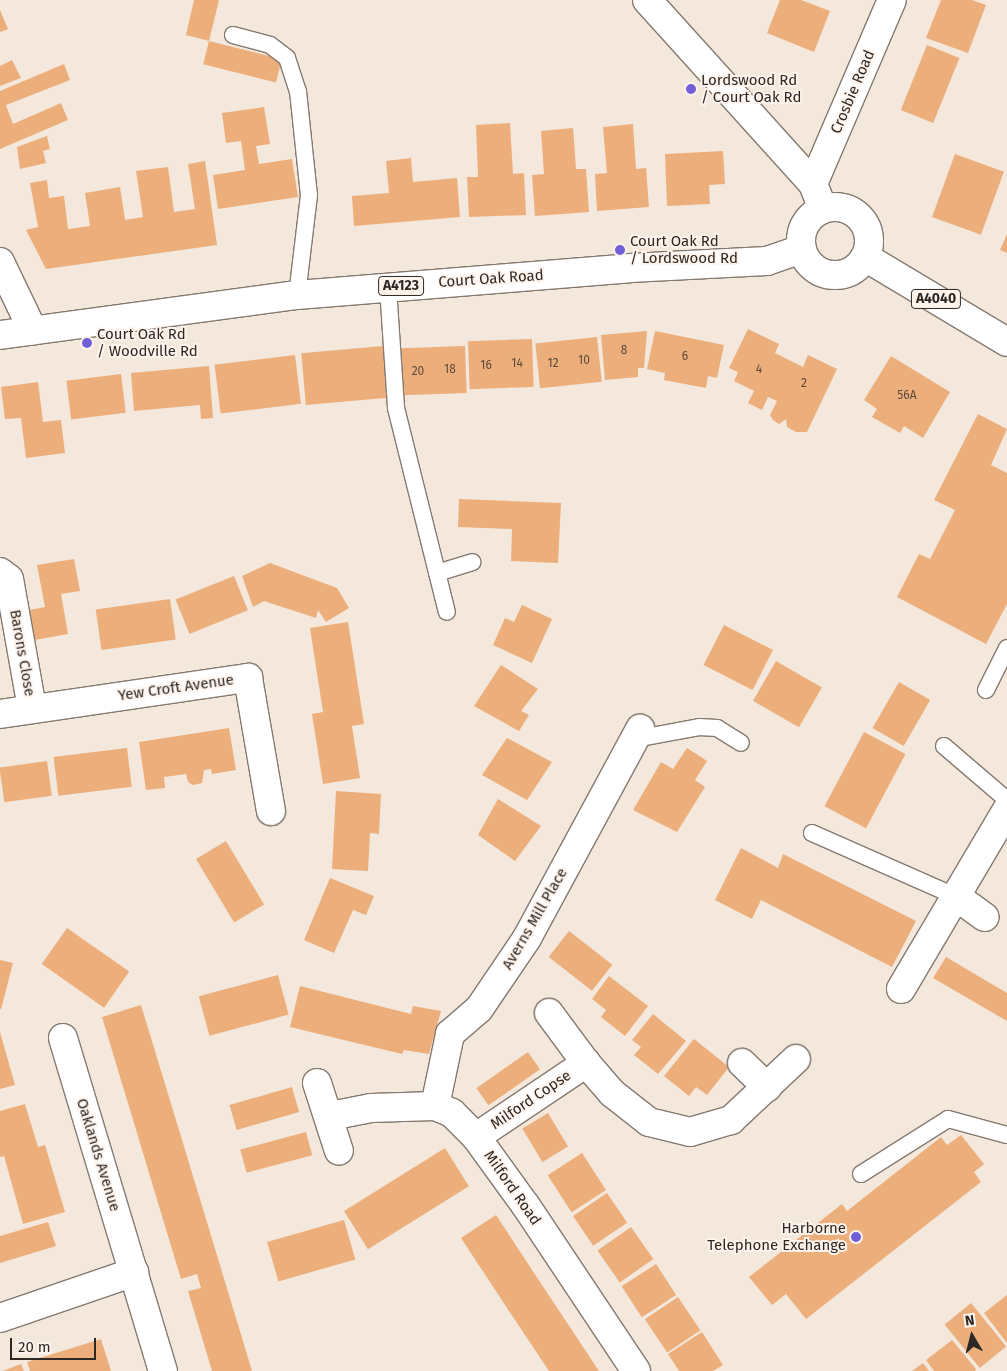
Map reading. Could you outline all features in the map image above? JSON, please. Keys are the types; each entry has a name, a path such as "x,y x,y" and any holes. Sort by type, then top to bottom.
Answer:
{"street":[{"path":"647,0 818,196 860,217 869,236 865,257 848,272 837,275 815,268 802,249 803,231 818,196"},
{"name":"Crosbie Road","path":"818,196 892,0"},
{"name":"Court Oak Road","path":"0,335 297,296 388,287 767,261 802,249"},
{"name":"A4040","path":"865,257 1007,342"},
{"path":"0,262 33,331"},
{"name":"Barons Close","path":"0,572 9,579 32,708"},
{"name":"Yew Croft Avenue","path":"0,714 248,678 271,811"},
{"name":"Averns Mill Place","path":"435,1106 450,1034 479,1009 527,938 638,734"},
{"path":"901,989 1007,810"},
{"path":"957,897 985,916"},
{"name":"Milford Copse","path":"549,1013 586,1063 612,1093 649,1122 690,1132 731,1120 796,1059"},
{"name":"Oaklands Avenue","path":"63,1038 163,1371"},
{"path":"742,1062 767,1087"},
{"name":"Milford Copse","path":"476,1138 586,1063"},
{"path":"317,1083 330,1116 339,1151"},
{"path":"330,1116 371,1108 435,1106"},
{"name":"Milford Road","path":"435,1106 452,1113 476,1138 636,1371"},
{"path":"0,1318 134,1272"}],"lane":[{"path":"234,35 270,45 287,58 298,90 309,194 297,296"},
{"path":"388,287 396,408 447,612"},
{"path":"437,573 472,562"},
{"path":"986,690 1007,648"},
{"path":"638,734 699,727 717,728 742,743"},
{"path":"944,746 1007,800"},
{"path":"812,833 957,897"},
{"path":"862,1174 948,1119 1007,1135"}],"building":[{"path":"194,0 219,0 209,41 186,35"},
{"path":"780,0 801,0 830,11 814,52 767,33"},
{"path":"941,0 972,0 986,5 968,53 926,38"},
{"path":"0,10 8,29 0,32"},
{"path":"209,41 282,59 276,82 203,64"},
{"path":"927,45 959,58 933,123 901,110"},
{"path":"12,60 21,78 0,86 0,66"},
{"path":"64,64 70,80 6,105 13,124 61,103 68,120 0,149 0,91"},
{"path":"264,107 270,144 256,146 259,164 292,159 298,197 218,209 213,175 245,170 241,141 226,143 222,113"},
{"path":"510,123 513,174 524,173 526,215 469,217 467,177 478,177 476,125"},
{"path":"633,124 636,169 646,168 649,207 597,211 595,174 607,173 603,127"},
{"path":"573,128 576,169 586,169 589,212 535,216 532,175 544,174 541,131"},
{"path":"47,136 50,149 43,151 46,163 20,169 17,147"},
{"path":"723,151 725,184 709,185 710,204 667,206 665,154"},
{"path":"955,154 1004,172 981,235 932,217"},
{"path":"411,158 413,182 457,178 460,217 354,226 352,196 389,193 386,161"},
{"path":"205,161 217,245 46,269 26,230 38,227 30,183 47,180 49,198 64,196 68,229 90,226 85,193 120,187 125,220 143,217 136,171 168,167 174,212 195,209 188,164"},
{"path":"1007,234 1007,253 1000,250"},
{"path":"748,329 779,344 775,353 803,367 808,355 837,369 807,432 796,432 787,427 786,419 779,424 773,420 770,415 777,401 768,397 762,410 748,403 754,391 734,381 738,372 729,368"},
{"path":"647,331 644,368 638,368 638,377 605,380 601,335"},
{"path":"655,331 724,345 717,378 708,376 706,388 664,380 665,373 647,369"},
{"path":"597,337 602,382 540,388 535,343"},
{"path":"532,339 534,387 470,389 468,341"},
{"path":"383,346 388,398 306,405 301,353"},
{"path":"465,346 467,393 403,395 401,348"},
{"path":"295,355 301,404 221,414 215,365"},
{"path":"891,356 950,392 923,438 904,426 900,433 872,417 877,409 864,400"},
{"path":"209,366 213,418 201,419 200,405 134,411 131,373"},
{"path":"121,374 126,413 71,419 66,381"},
{"path":"38,382 43,422 61,420 65,453 26,458 21,418 5,419 1,387"},
{"path":"978,414 1007,429 991,465 1007,473 1007,604 986,644 897,597 919,554 930,559 955,510 934,500"},
{"path":"459,499 561,503 558,563 511,561 512,529 458,527"},
{"path":"74,559 80,591 61,594 68,634 29,641 24,611 45,607 37,565"},
{"path":"270,563 337,588 349,608 326,622 318,610 316,618 264,601 253,607 242,576"},
{"path":"234,576 248,610 189,634 176,600"},
{"path":"170,599 176,640 101,650 96,609"},
{"path":"522,605 552,619 532,663 493,645 505,618 514,622"},
{"path":"348,622 364,724 352,726 360,778 323,784 312,714 323,712 310,628"},
{"path":"724,625 773,650 753,690 704,665"},
{"path":"776,661 822,688 799,727 753,701"},
{"path":"501,665 538,689 521,711 529,715 519,731 474,706"},
{"path":"899,682 930,700 904,746 872,728"},
{"path":"229,728 236,770 212,774 211,769 204,770 202,783 193,785 188,782 186,774 164,777 165,788 146,790 139,742"},
{"path":"864,732 905,754 866,828 825,806"},
{"path":"507,738 552,762 527,800 482,775"},
{"path":"127,748 132,787 58,796 54,757"},
{"path":"687,748 707,761 695,780 705,787 677,832 633,810 661,762 673,769"},
{"path":"47,761 52,796 4,802 0,768"},
{"path":"336,791 381,794 379,834 370,833 368,871 332,869"},
{"path":"498,799 541,826 515,861 478,835"},
{"path":"226,841 264,904 234,922 196,859"},
{"path":"741,848 778,868 783,854 916,921 892,967 761,900 752,919 715,900"},
{"path":"330,878 374,896 366,915 353,910 334,953 304,940"},
{"path":"67,928 129,972 104,1008 42,964"},
{"path":"569,931 612,965 592,991 549,957"},
{"path":"946,957 1007,993 1007,1021 933,978"},
{"path":"0,960 13,963 1,1009 0,1009"},
{"path":"278,975 289,1015 209,1036 199,996"},
{"path":"609,976 648,1006 625,1036 601,1017 606,1010 592,999"},
{"path":"300,986 411,1014 413,1006 441,1011 429,1054 404,1050 402,1054 290,1027"},
{"path":"141,1005 252,1371 212,1371 188,1291 201,1288 197,1274 181,1279 102,1017"},
{"path":"653,1014 686,1041 658,1074 634,1055 641,1047 632,1040"},
{"path":"0,1032 15,1085 0,1089"},
{"path":"694,1039 729,1067 707,1095 696,1087 689,1096 664,1076"},
{"path":"528,1052 540,1069 488,1105 476,1088"},
{"path":"292,1087 299,1112 237,1130 230,1105"},
{"path":"25,1104 38,1147 45,1145 65,1212 23,1224 4,1156 0,1157 0,1111"},
{"path":"548,1113 568,1146 542,1162 522,1128"},
{"path":"306,1132 312,1155 247,1173 240,1150"},
{"name":"Harborne Telephone Exchange","path":"961,1135 984,1164 974,1172 981,1182 806,1319 786,1294 772,1305 749,1277 842,1204 847,1211 941,1137 947,1145"},
{"path":"445,1148 469,1186 368,1249 344,1211"},
{"path":"582,1153 606,1190 572,1212 548,1175"},
{"path":"607,1193 627,1223 593,1246 573,1216"},
{"path":"496,1215 599,1371 549,1371 509,1311 461,1238"},
{"path":"344,1220 355,1259 278,1281 267,1242"},
{"path":"48,1222 56,1246 0,1263 0,1236"},
{"path":"631,1227 653,1259 620,1282 597,1251"},
{"path":"656,1264 676,1295 642,1317 622,1286"},
{"path":"1007,1295 1007,1343 984,1313"},
{"path":"678,1297 700,1330 667,1353 645,1319"},
{"path":"971,1303 1006,1347 980,1368 945,1324"},
{"path":"702,1332 723,1365 713,1371 679,1371 668,1354"},
{"path":"101,1339 111,1371 30,1371 27,1362"},
{"path":"952,1340 976,1369 975,1371 934,1371 926,1360"},
{"path":"923,1363 929,1371 912,1371"},
{"path":"21,1364 24,1371 3,1371"}],"place":[{"name":"Lordswood Rd / Court Oak Rd","path":"691,89"},
{"name":"Court Oak Rd / Lordswood Rd","path":"620,250"},
{"name":"Court Oak Rd / Woodville Rd","path":"87,343"},
{"name":"Harborne Telephone Exchange","path":"856,1237"}]}
